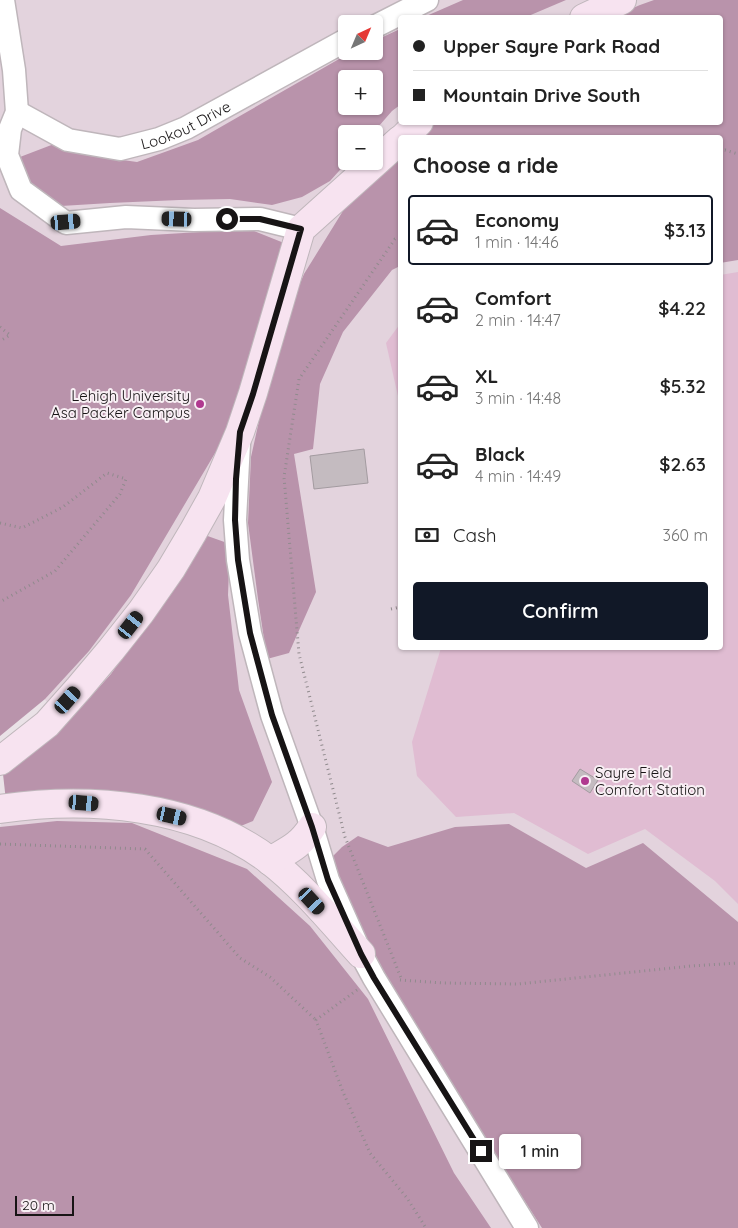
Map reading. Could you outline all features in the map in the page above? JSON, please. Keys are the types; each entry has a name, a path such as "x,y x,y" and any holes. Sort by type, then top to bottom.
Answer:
{"street":[{"path":"3,0 14,70 17,112 10,129 7,155 21,190 66,222 126,218 260,219 301,229"},
{"path":"383,22 427,0"},
{"path":"590,15 622,0"},
{"name":"Lookout Drive","path":"17,112 68,140 120,149 159,139 186,128 338,44"},
{"path":"406,135 416,125"},
{"path":"0,761 47,724 111,650 171,569 212,498 240,432 253,394 301,229 398,142"},
{"path":"240,432 235,520 238,560 250,633 272,715 312,827 328,880 367,966 527,1228"},
{"path":"0,809 55,803 84,803 127,807 187,819 218,831 246,844 270,860 300,888 367,966"},
{"path":"270,860 290,850 304,839 312,827"}],"path":[{"path":"723,150 738,154"},
{"path":"398,238 395,239 300,379 284,477 299,654 345,837 401,980"},
{"path":"0,326 10,335 0,341"},
{"path":"0,523 22,528 63,507 107,473 126,479 120,494 55,571 0,602"},
{"path":"391,609 398,607"},
{"path":"0,844 145,849 240,958 270,977 316,1020 343,1092 370,1153 407,1198 426,1228"},
{"path":"316,1020 367,966 401,980 518,984 738,963"}],"shaded area":[{"name":"Lehigh University Asa Packer Campus","path":"0,0 738,0 738,1228 0,1228 0,826 66,723 0,650"},
{"path":"463,0 566,0 531,15 429,15"},
{"path":"654,0 738,0 738,260 723,262 723,135 422,135 433,125 723,125 723,15 617,15"},
{"path":"398,30 398,106 380,125 338,125 338,170 340,170 330,181 302,197 272,205 230,199 61,206 30,187 20,157 54,144 94,156 137,162 198,140 338,60 383,60 383,37"},
{"path":"398,157 398,267 392,270 343,332 320,384 313,449 294,454 316,592 289,653 267,659 248,523 251,457 283,324 304,274 351,198"},
{"path":"0,208 61,246 151,235 249,229 284,243 252,353 221,443 131,595 89,651 45,699 0,736"},
{"path":"738,272 738,904 715,881 645,829 588,854 514,813 456,817 417,776 412,742 440,650 723,650 723,274"},
{"path":"398,327 398,396 386,343"},
{"path":"202,534 230,544 228,595 239,690 272,782 253,821 231,830 6,801 3,774 67,723 111,674 159,605"},
{"path":"57,821 132,823 247,869 310,926 368,999 454,1173 491,1228 0,1228 0,827"},
{"path":"509,824 586,868 643,843 738,922 738,1228 542,1228 394,991 336,879 332,857 358,836 388,847 455,827"}],"building":[{"path":"364,449 368,483 314,489 310,456"},
{"name":"Sayre Field Comfort Station","path":"580,769 598,780 590,793 572,781"}],"place":[{"name":"Lehigh University Asa Packer Campus","path":"200,404"},
{"name":"Sayre Field Comfort Station","path":"585,781"}],"route":[{"path":"227,219 260,219 301,229 253,394 240,432 235,520 238,560 250,633 261,676 272,715 312,827 328,880 361,954 481,1151"}]}
